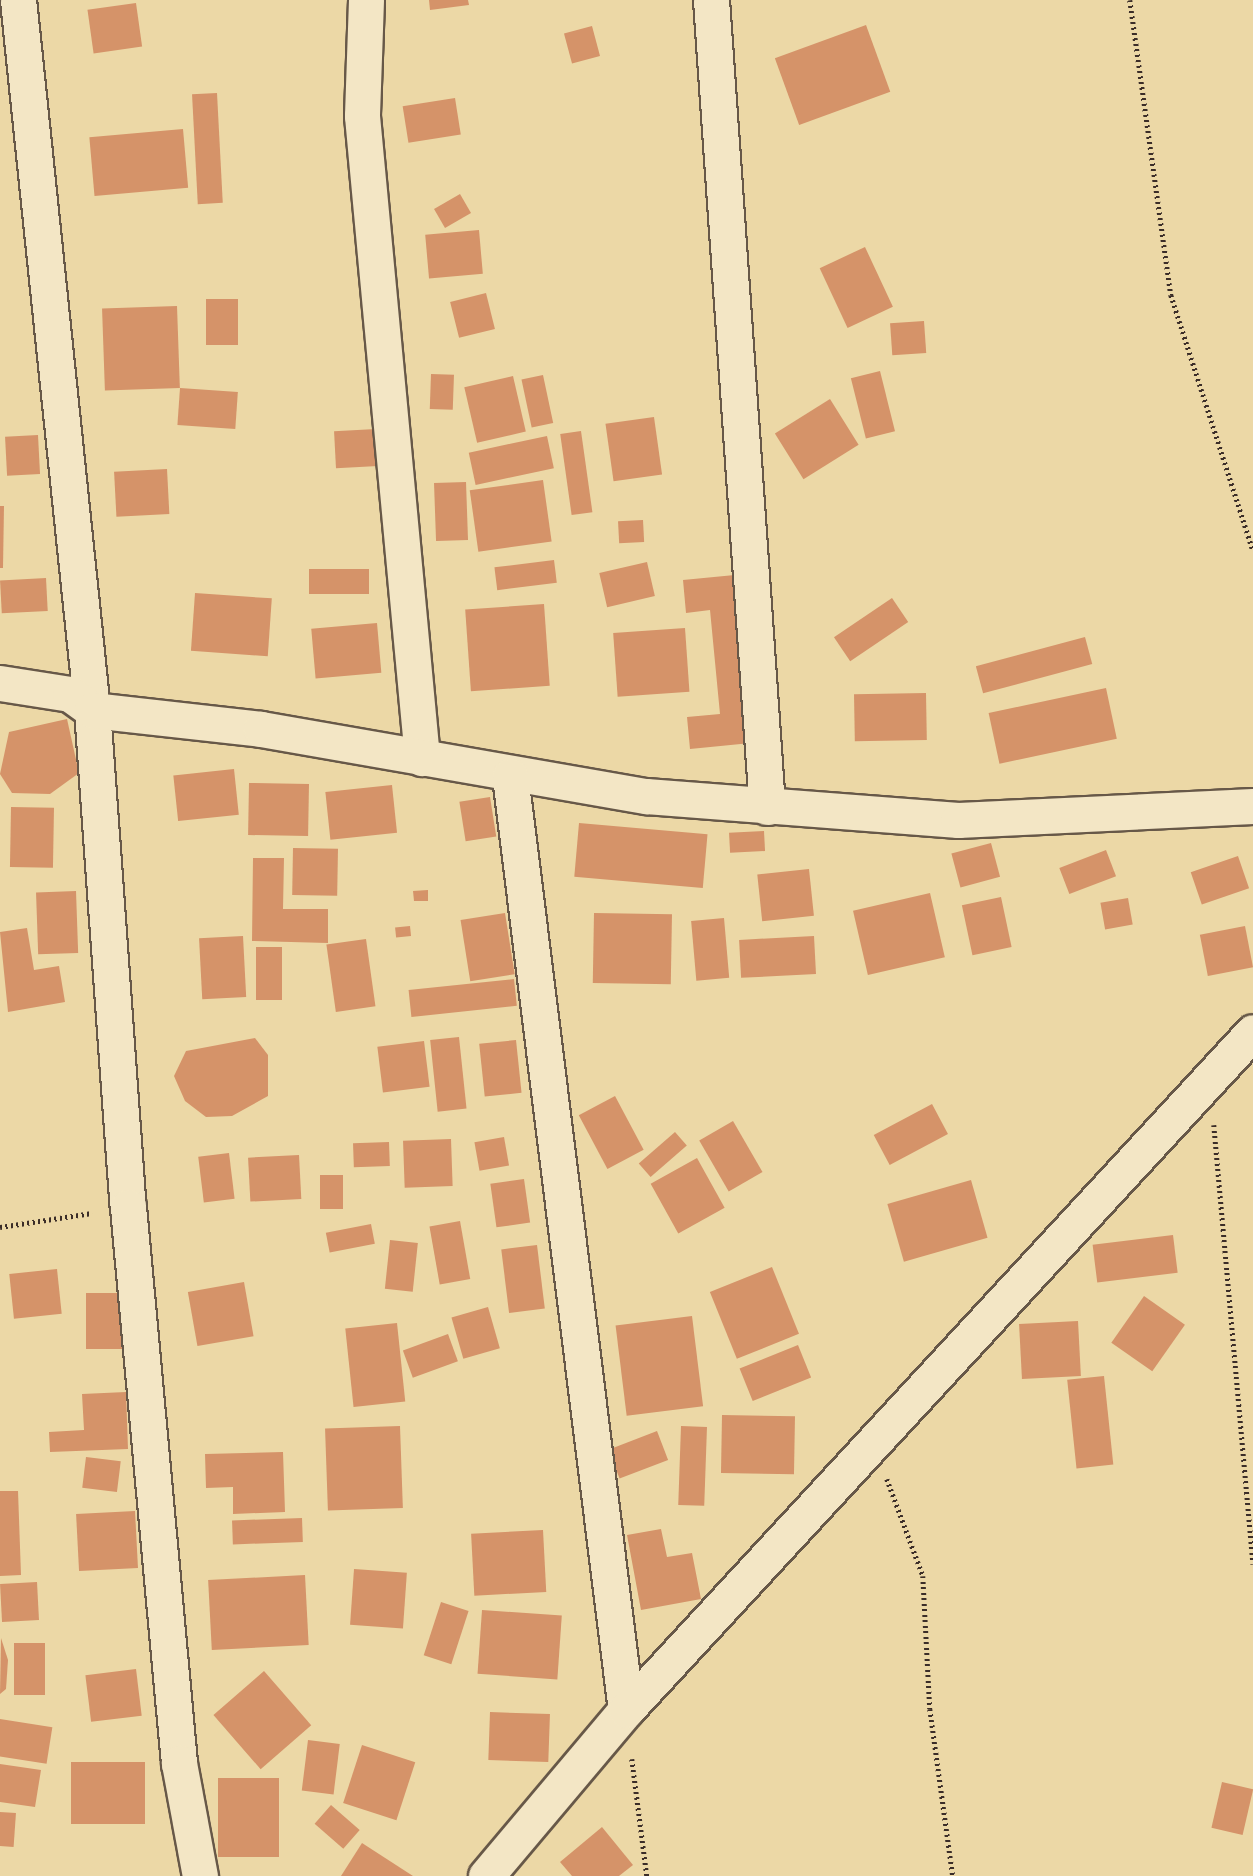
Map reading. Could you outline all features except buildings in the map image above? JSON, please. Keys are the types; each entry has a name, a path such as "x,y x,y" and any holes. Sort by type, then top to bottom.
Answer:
{"street":[{"path":"18,0 92,710 128,1207 179,1763 200,1876"},
{"path":"366,0 362,116 422,758"},
{"path":"711,0 767,807"},
{"path":"0,683 70,694 92,710 422,758 510,776 767,807 958,820 1253,806"},
{"path":"510,776 626,1710"},
{"path":"486,1876 626,1710 874,1445 1253,1032"}],"path":[{"path":"1130,0 1171,295 1253,551"},
{"path":"1209,1079 1253,1564"},
{"path":"0,1227 128,1207"},
{"path":"874,1445 923,1576 930,1709 953,1876"},
{"path":"626,1710 647,1876"}]}
